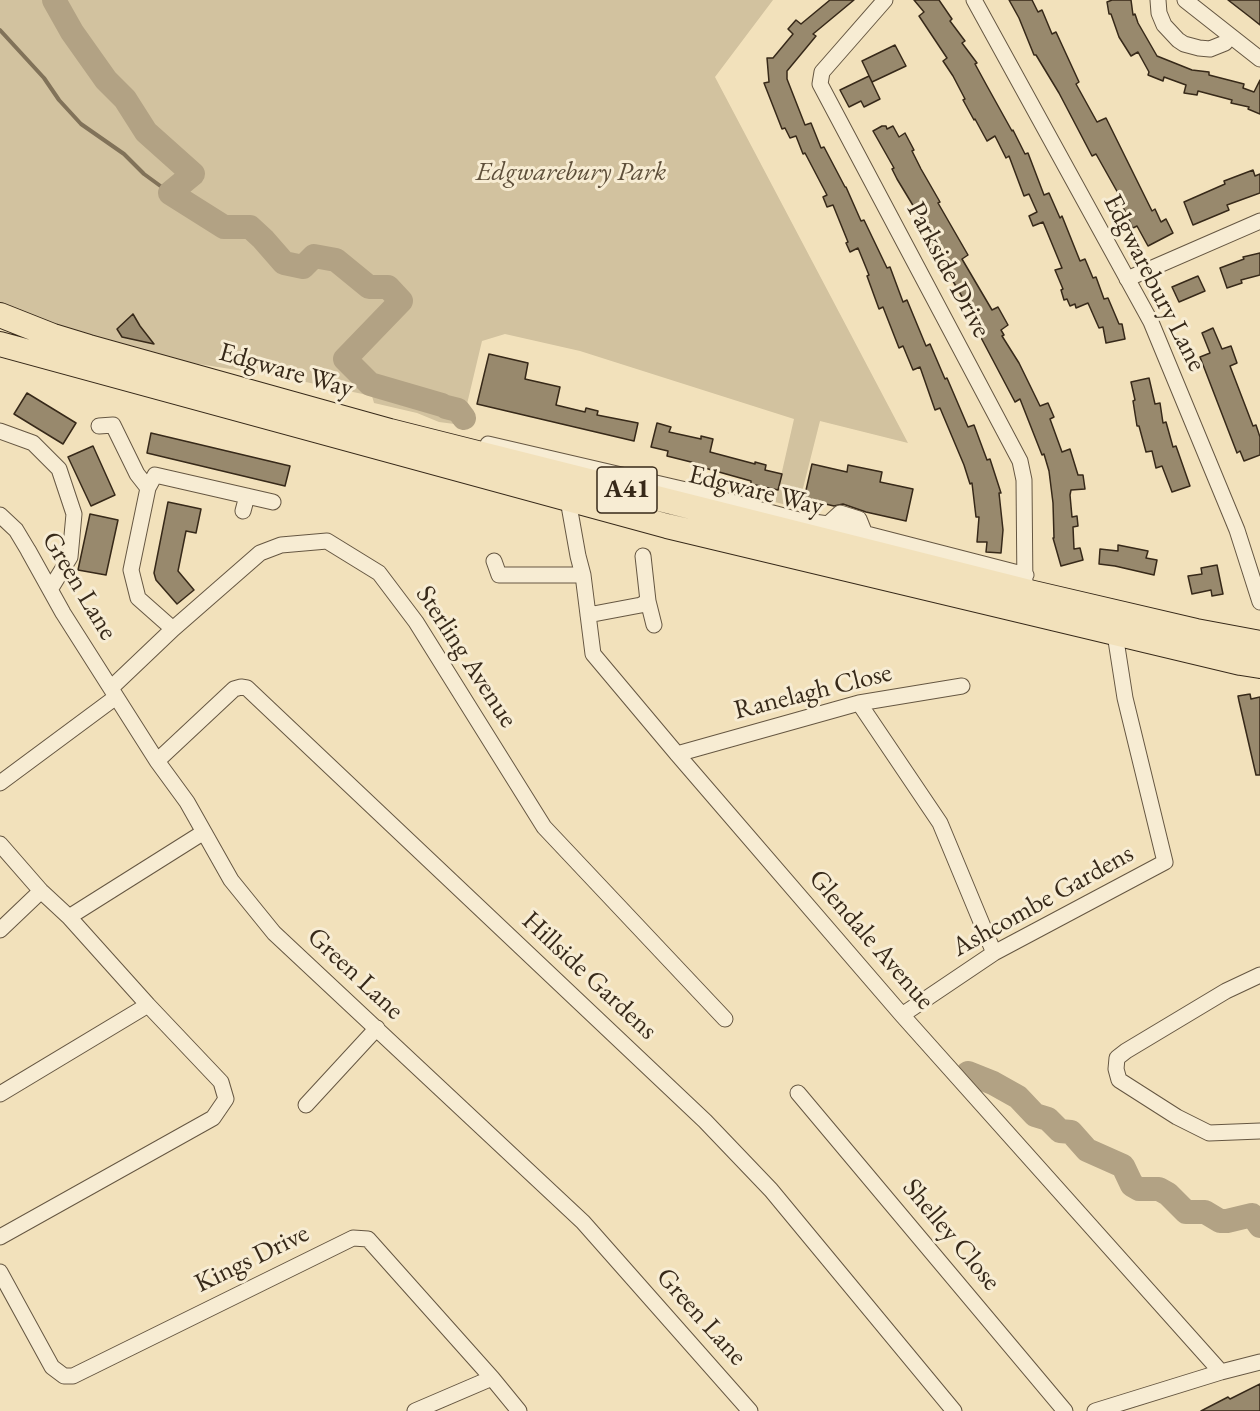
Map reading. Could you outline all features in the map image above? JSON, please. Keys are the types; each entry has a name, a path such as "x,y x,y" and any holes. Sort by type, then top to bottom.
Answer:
{"highway":[{"name":"Edgware Way","path":"0,315 89,347 477,447 1025,583 1196,632 1260,643"},
{"name":"Edgware Way","path":"0,344 568,500 1115,634 1260,666"}],"street":[{"name":"Parkside Drive","path":"885,0 822,72 820,84 1020,461 1024,480 1025,583"},
{"name":"Edgwarebury Lane","path":"974,0 1150,322 1237,530 1260,602"},
{"path":"1158,0 1159,13 1164,25 1184,44 1210,49 1225,43 1230,37"},
{"path":"1185,0 1260,59"},
{"path":"1127,279 1260,221"},
{"path":"99,426 113,425 137,474 148,488"},
{"path":"0,431 33,443 59,469 74,514 70,557 51,588"},
{"name":"Edgware Way","path":"477,447 686,490 799,520 828,524 840,513 859,519 865,534 1025,583"},
{"path":"173,629 138,598 131,570 148,488 155,475 245,503 273,502"},
{"name":"Glendale Avenue","path":"568,500 578,556 584,575 593,654 676,754 902,1015 1221,1372"},
{"name":"Green Lane","path":"0,515 16,530 63,612 113,692 157,761 187,802 231,880 274,933 583,1222 750,1411"},
{"name":"Sterling Avenue","path":"0,783 113,692 173,629 260,553 281,545 327,541 379,573 416,622 544,827 725,1019"},
{"path":"643,556 648,601 654,625"},
{"path":"494,561 499,575 584,575"},
{"path":"588,615 641,605 648,601"},
{"name":"Ashcombe Gardens","path":"902,1015 993,953 1165,862 1125,698 1115,634"},
{"name":"Ranelagh Close","path":"676,754 859,704 962,686"},
{"name":"Hillside Gardens","path":"157,761 234,689 247,688 705,1121 771,1190 954,1411"},
{"path":"859,704 940,823 993,953"},
{"path":"69,917 204,832"},
{"path":"0,844 41,891 69,917 221,1082 226,1099 213,1118 0,1237"},
{"path":"0,930 41,891"},
{"path":"1260,975 1226,992 1126,1051 1117,1058 1116,1069 1119,1080 1177,1117 1209,1133 1260,1131"},
{"path":"0,1094 148,1005"},
{"path":"306,1105 377,1028"},
{"name":"Shelley Close","path":"798,1093 1065,1411"},
{"name":"Kings Drive","path":"0,1272 52,1366 64,1376 73,1376 353,1238 368,1239 519,1411"},
{"path":"1097,1411 1260,1362"},
{"path":"415,1411 492,1378"}],"green space":[{"name":"Edgwarebury Park","path":"0,0 773,0 715,77 908,443 820,421 798,508 775,502 794,419 580,351 505,334 482,341 462,425 439,422 417,413 374,403 372,396 282,377 89,347 0,315"}],"building":[{"path":"830,0 854,0 813,34 816,36 787,71 787,79 805,125 811,123 821,148 824,147 846,187 861,221 864,220 887,268 890,267 903,302 907,300 926,346 930,344 968,427 974,425 987,460 990,459 1001,493 999,493 1003,530 1001,553 986,552 987,542 977,542 979,517 976,517 972,483 970,484 940,408 935,410 920,367 913,370 903,346 899,348 883,307 879,309 858,248 850,252 833,205 827,207 823,197 827,195 805,153 803,154 796,136 790,138 785,128 782,129 764,83 769,82 767,58 773,58 793,34 788,29 796,20 801,24"},
{"path":"914,0 939,0 952,19 950,21 965,41 962,43 977,63 975,64 1025,154 1028,153 1044,195 1049,193 1060,218 1062,216 1080,261 1085,259 1093,278 1096,277 1104,299 1108,298 1119,324 1122,324 1125,339 1106,343 1103,327 1099,328 1088,303 1076,308 1075,304 1070,306 1067,299 1064,300 1061,290 1063,289 1055,270 1062,268 1043,222 1033,226 1029,216 1037,212 1029,194 1024,196 1009,156 1006,158 995,136 987,141 974,120 953,76 943,61 947,58 919,16 924,12"},
{"path":"1009,0 1032,0 1038,12 1042,10 1052,34 1056,32 1079,82 1076,84 1097,122 1106,118 1152,211 1155,209 1161,222 1166,219 1173,233 1148,246 1137,226 1133,228 1121,203 1123,202 1096,154 1092,156 1059,93 1034,55"},
{"path":"1131,0 1133,15 1135,14 1157,56 1192,70 1209,72 1209,75 1244,84 1243,88 1254,92 1260,80 1260,114 1248,109 1249,107 1231,103 1232,100 1198,91 1197,95 1184,93 1186,85 1164,77 1163,81 1148,75 1149,72 1138,52 1131,56 1119,37 1111,14 1109,14 1107,2"},
{"path":"1228,0 1260,0 1260,25 1250,17"},
{"path":"895,45 906,66 872,82 862,61"},
{"path":"869,76 880,99 864,107 861,101 849,107 840,90"},
{"path":"886,126 887,129 893,126 899,137 905,133 921,169 940,202 938,203 968,255 962,259 992,310 998,307 1008,325 1001,330 1004,335 1002,336 1019,363 1040,406 1048,403 1054,417 1050,419 1062,452 1070,449 1078,475 1083,475 1085,489 1071,490 1070,495 1072,517 1077,516 1078,526 1073,527 1074,549 1080,548 1083,560 1061,566 1053,538 1053,503 1049,471 1044,454 1042,455 1020,399 1015,402 968,313 971,312 930,242 932,241 920,217 897,179 892,169 894,168 873,131"},
{"path":"1253,170 1255,176 1260,174 1260,193 1227,205 1229,210 1193,225 1184,202 1225,184 1224,181"},
{"path":"1260,253 1260,275 1241,280 1242,283 1227,288 1220,268 1244,259 1243,257"},
{"path":"1198,276 1205,291 1179,302 1172,287"},
{"path":"133,314 154,344 122,337 117,329"},
{"path":"1213,328 1222,349 1231,346 1237,363 1230,366 1253,426 1256,425 1260,437 1260,455 1244,461 1240,451 1237,453 1200,357 1210,353 1202,333"},
{"path":"489,354 528,363 525,379 560,387 556,405 585,412 586,408 598,411 597,415 638,423 634,441 477,404"},
{"path":"1149,378 1155,404 1160,403 1163,423 1166,422 1173,447 1176,446 1190,486 1172,492 1162,466 1156,468 1152,451 1146,452 1139,426 1137,426 1131,382"},
{"path":"27,393 76,423 63,444 14,414"},
{"path":"657,423 671,427 669,432 701,439 701,436 713,439 710,452 766,465 765,470 782,474 778,490 751,484 751,481 667,456 668,451 651,447"},
{"path":"151,433 290,466 285,486 147,453"},
{"path":"93,446 115,495 91,506 68,457"},
{"path":"812,464 847,472 848,465 882,472 880,482 913,489 906,521 843,504 834,506 804,499"},
{"path":"168,502 201,509 196,533 186,531 178,571 194,590 177,604 156,580 154,573"},
{"path":"90,514 118,520 106,575 78,570"},
{"path":"1118,545 1148,551 1146,558 1157,560 1154,575 1099,564 1100,549 1118,551"},
{"path":"1217,565 1223,594 1212,596 1211,590 1192,594 1188,576 1202,574 1201,568"},
{"path":"1250,694 1251,699 1260,697 1260,775 1256,775 1238,696"},
{"path":"1260,1384 1260,1411 1201,1411 1228,1397 1230,1399"}],"waterway":[{"path":"54,0 72,32 106,80 125,99 146,132 193,174 170,193 224,227 250,227 284,263 303,267 314,256 336,260 369,287 388,287 401,301 345,359 370,384 442,405"},
{"path":"0,30 44,78 59,100 81,124 124,154 144,174 170,193"},
{"path":"446,407 458,410 464,418"},
{"path":"968,1073 993,1083 1018,1097 1035,1115 1048,1119 1060,1131 1071,1132 1087,1150 1123,1166 1132,1185 1139,1189 1159,1189 1168,1194 1186,1212 1205,1212 1220,1221 1252,1215 1260,1226"}]}
